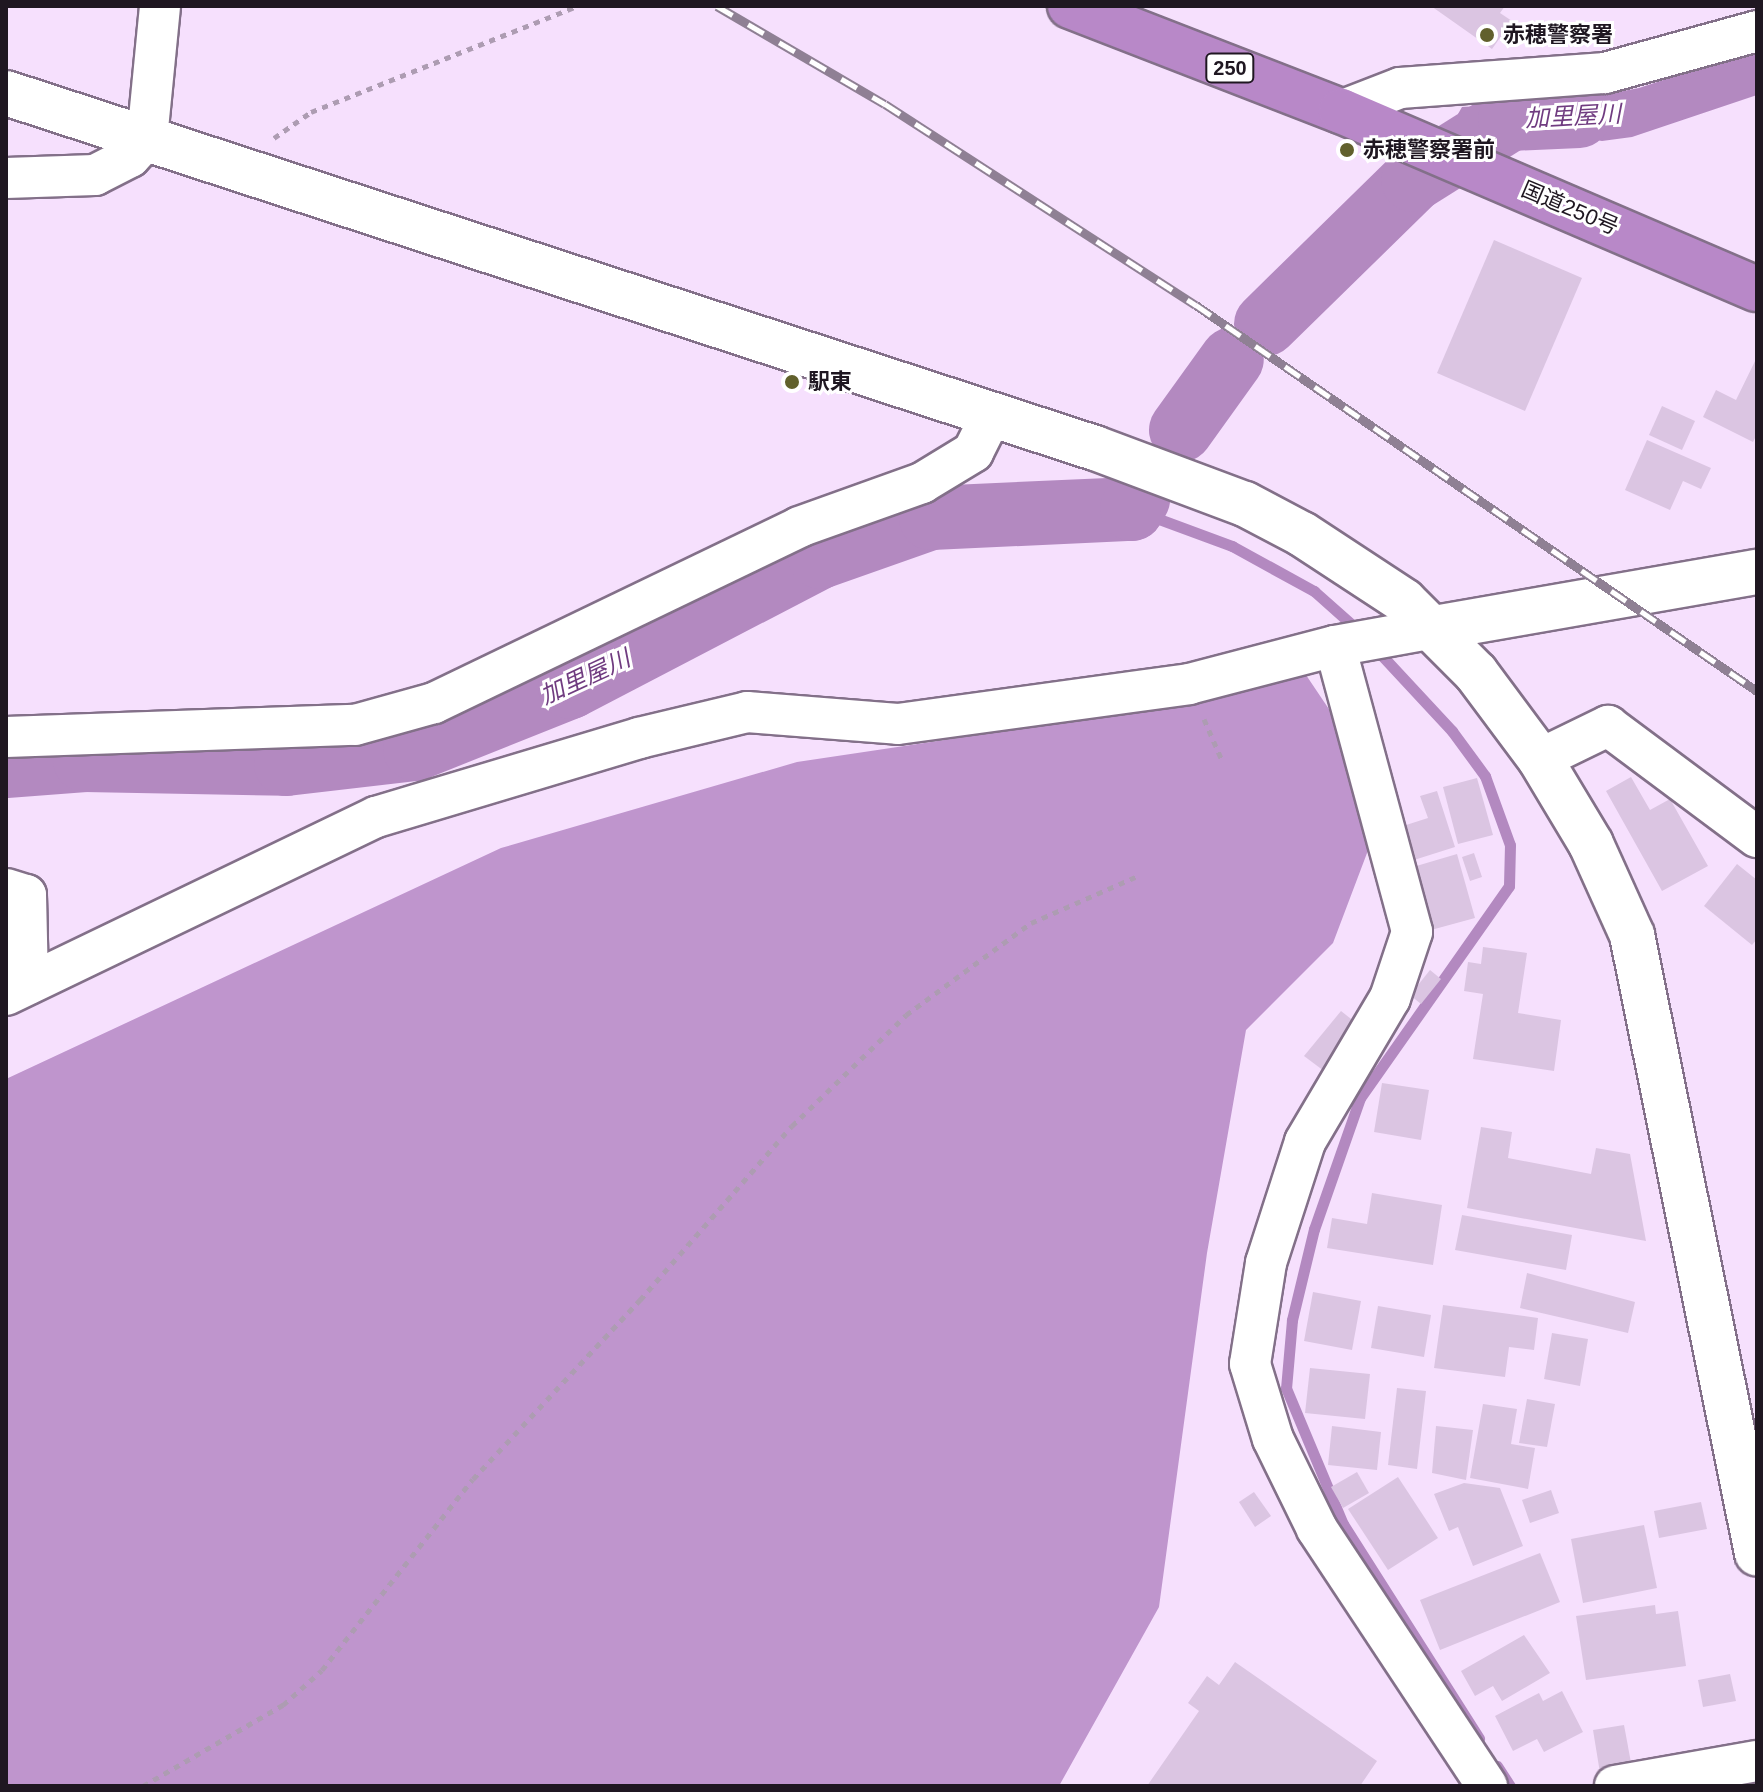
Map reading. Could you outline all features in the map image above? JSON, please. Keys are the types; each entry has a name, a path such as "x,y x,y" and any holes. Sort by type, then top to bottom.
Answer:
{"highway":[{"name":"国道250号","path":"1070,6 1341,111 1757,289"}],"street":[{"path":"6,178 95,175 130,157 147,139 160,6"},
{"path":"1341,111 1400,88 1605,73 1748,24"},
{"path":"6,93 991,416 1245,504 1374,577 1435,628 1540,759 1591,844 1632,935 1744,1420 1757,1553"},
{"path":"6,737 341,726 434,703 799,527 922,483 973,452 991,416"},
{"path":"17,990 376,817 639,738 747,712 913,722 1189,684 1335,646 1757,572"},
{"path":"1335,646 1412,932 1390,998 1305,1142 1266,1263 1250,1364 1273,1439 1317,1529 1487,1786"},
{"path":"1540,759 1608,726 1757,837"},
{"path":"6,889 26,895 17,990"},
{"path":"1615,1786 1757,1761"}],"path":[{"path":"254,175 267,143 311,112 577,6"},
{"path":"143,1786 283,1705 322,1670 473,1479 640,1300 792,1126 906,1015 1031,923 1140,875"}],"shaded area":[{"path":"1304,672 1345,733 1378,824 1333,943 1246,1030 1207,1253 1159,1607 1059,1786 6,1786 6,1079 501,848 797,762 1099,717"}],"water":[{"path":"1757,49 1757,95 1632,137 1602,141 1548,132 1522,139 1458,114 1462,107 1570,101 1639,88"}],"building":[{"name":"赤穂警察署","path":"1431,6 1505,6 1500,13 1512,21 1492,49"},
{"path":"1494,240 1582,278 1525,411 1437,373"},
{"path":"1757,357 1757,434 1753,442 1703,417 1716,390 1736,400"},
{"path":"1662,406 1695,421 1682,450 1649,435"},
{"path":"1647,440 1711,468 1701,489 1683,481 1670,510 1625,490"},
{"path":"1631,777 1650,810 1670,799 1708,866 1662,891 1606,791"},
{"path":"1477,778 1493,835 1458,844 1443,787"},
{"path":"1437,791 1455,847 1414,860 1403,826 1428,818 1420,796"},
{"path":"1474,853 1482,877 1470,881 1462,857"},
{"path":"1457,854 1475,918 1431,930 1413,867"},
{"path":"1737,864 1757,880 1757,939 1752,945 1704,906"},
{"path":"1483,947 1527,953 1518,1013 1561,1020 1554,1071 1473,1059 1483,994 1464,991 1468,962 1481,964"},
{"path":"1430,970 1441,979 1421,1004 1410,995"},
{"path":"1341,1011 1360,1026 1324,1071 1304,1056"},
{"path":"1382,1083 1429,1090 1421,1140 1374,1132"},
{"path":"1481,1127 1512,1132 1508,1158 1591,1174 1596,1148 1630,1154 1646,1241 1467,1208"},
{"path":"1372,1193 1442,1205 1433,1265 1327,1248 1332,1218 1367,1224"},
{"path":"1462,1215 1572,1235 1566,1270 1455,1250"},
{"path":"1527,1273 1635,1302 1628,1333 1520,1308"},
{"path":"1313,1292 1361,1301 1352,1350 1304,1341"},
{"path":"1443,1305 1538,1318 1534,1350 1509,1347 1505,1377 1434,1368"},
{"path":"1378,1306 1431,1315 1424,1357 1371,1348"},
{"path":"1552,1333 1588,1339 1580,1386 1544,1379"},
{"path":"1310,1368 1370,1374 1365,1419 1305,1413"},
{"path":"1397,1388 1426,1391 1417,1469 1388,1465"},
{"path":"1527,1399 1555,1404 1547,1447 1519,1443"},
{"path":"1483,1404 1517,1409 1511,1444 1535,1448 1528,1489 1470,1478"},
{"path":"1332,1426 1381,1432 1377,1470 1328,1465"},
{"path":"1436,1426 1473,1430 1466,1480 1432,1473"},
{"path":"1357,1472 1369,1493 1343,1508 1331,1487"},
{"path":"1398,1477 1438,1538 1388,1570 1348,1509"},
{"path":"1464,1483 1500,1488 1523,1546 1473,1566 1458,1527 1449,1531 1434,1494"},
{"path":"1551,1490 1559,1513 1530,1523 1522,1500"},
{"path":"1254,1492 1271,1516 1255,1527 1239,1502"},
{"path":"1701,1502 1707,1529 1659,1538 1654,1511"},
{"path":"1644,1525 1657,1588 1583,1603 1571,1539"},
{"path":"1540,1553 1560,1602 1440,1650 1420,1600"},
{"path":"1655,1605 1656,1614 1678,1611 1686,1666 1586,1680 1576,1616"},
{"path":"1524,1635 1550,1673 1502,1701 1493,1686 1475,1696 1461,1671"},
{"path":"1235,1662 1377,1761 1360,1786 1147,1786 1199,1711 1188,1703 1207,1676 1219,1685"},
{"path":"1730,1674 1736,1701 1703,1707 1698,1680"},
{"path":"1562,1691 1583,1732 1544,1752 1537,1739 1513,1751 1495,1716 1539,1693 1543,1701"},
{"path":"1624,1725 1632,1768 1600,1773 1593,1730"}],"waterway":[{"name":"加里屋川","path":"1266,324 1413,180 1510,119 1579,116"},
{"name":"加里屋川","path":"1181,430 1232,359"},
{"name":"加里屋川","path":"6,766 85,760 286,764 415,749 570,687 820,557 931,518 1132,509 1138,499"},
{"path":"1132,509 1232,546 1314,591 1359,631"},
{"path":"1374,647 1452,731 1485,776 1510,845 1509,886 1360,1098 1314,1229 1292,1320 1286,1388 1343,1524 1479,1738"},
{"path":"1497,1766 1510,1786"}],"railway":[{"path":"717,6 885,104 1196,305 1757,691"}],"place":[{"name":"赤穂警察署","path":"1487,35"},
{"name":"赤穂警察署前","path":"1347,150"},
{"name":"駅東","path":"792,382"}]}
